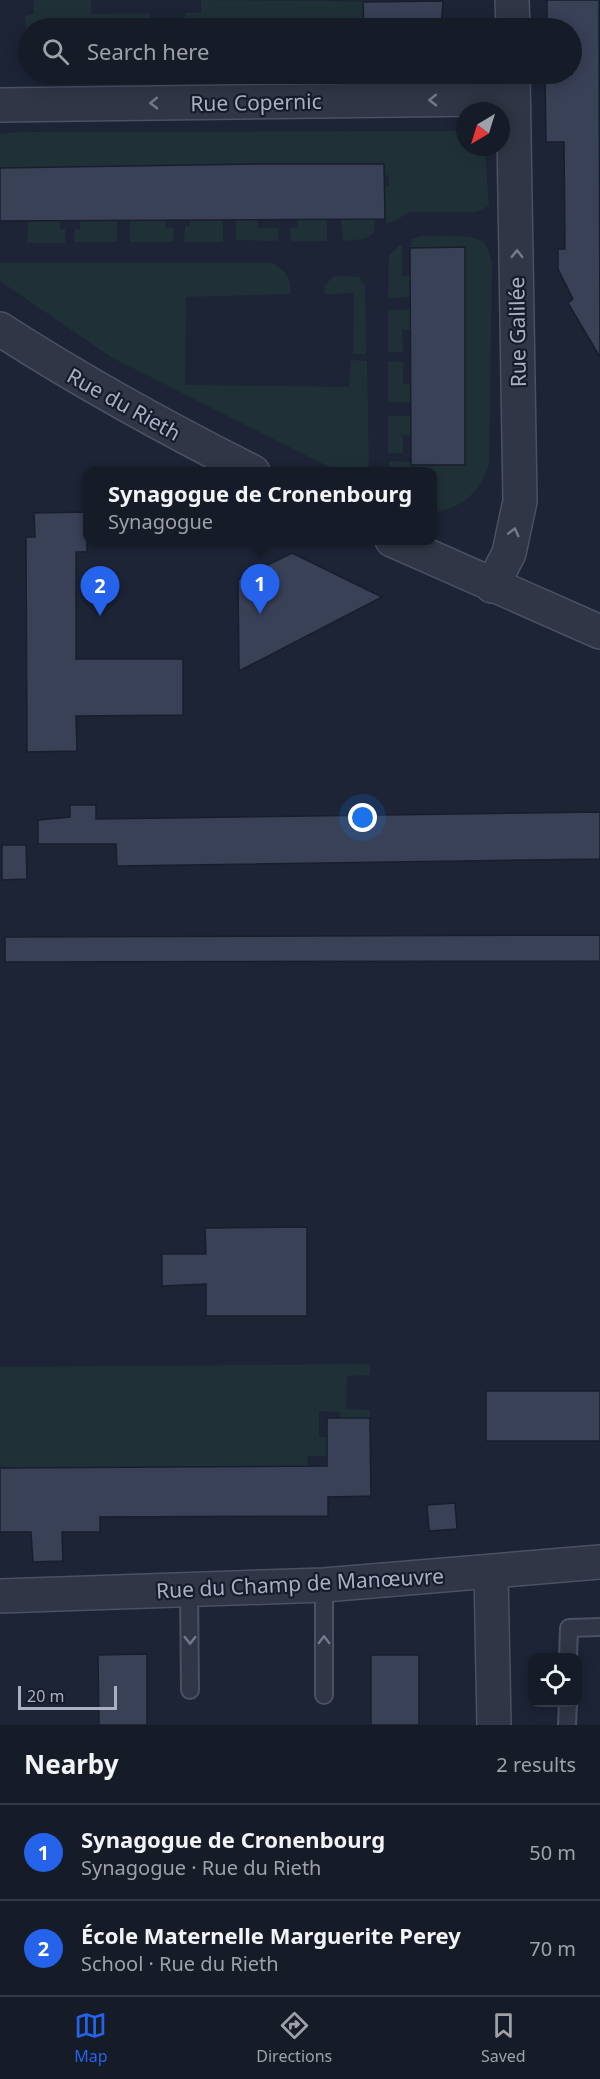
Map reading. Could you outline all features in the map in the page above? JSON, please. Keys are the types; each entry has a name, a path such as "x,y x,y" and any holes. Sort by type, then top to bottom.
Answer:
{"street":[{"path":"513,0 513,18"},
{"name":"Rue Copernic","path":"0,105 473,99 513,87"},
{"name":"Rue Galilée","path":"492,586 509,553 520,501 513,87"},
{"name":"Rue du Rieth","path":"0,329 81,381 177,434 245,467"},
{"path":"403,545 600,632"},
{"name":"Rue du Champ de Manœuvre","path":"0,1596 324,1585 600,1562"},
{"path":"491,1572 494,1725"}],"lane":[{"path":"324,1585 324,1695"},
{"path":"189,1590 190,1690"},
{"path":"568,1653 569,1628 600,1627"},
{"path":"567,1725 568,1707"}],"shaded area":[{"path":"34,0 91,0 91,14 150,13 150,18 25,18 25,16 34,14"},
{"path":"201,0 425,2 364,2 364,18 185,18 185,13 201,13"},
{"path":"456,131 456,156 485,156 489,206 476,212 411,212 386,225 384,186 389,186 389,176 384,175 384,164 0,168 0,134 21,132"},
{"path":"223,219 223,242 184,242 185,226 189,226 190,220"},
{"path":"236,219 257,219 258,228 279,228 278,241 236,240"},
{"path":"297,219 327,219 327,241 291,241 290,228 297,228"},
{"path":"341,219 375,219 374,233 364,239 343,241"},
{"path":"117,220 117,242 74,242 75,229 80,229 80,221"},
{"path":"130,220 165,220 165,227 174,228 173,242 130,242"},
{"path":"28,221 60,221 60,229 65,229 65,243 27,243"},
{"path":"421,236 463,236 478,239 487,247 492,264 489,464 475,491 461,503 437,511 437,467 389,467 389,461 411,462 411,465 465,465 464,247 410,248 412,239"},
{"path":"400,245 402,246 402,276 410,276 410,297 388,298 389,255"},
{"path":"0,263 272,263 289,279 290,294 186,297 185,385 349,387 351,360 367,361 369,467 329,467 111,357 0,281"},
{"path":"334,276 359,277 365,286 366,354 353,354 354,293 325,294 324,286"},
{"path":"388,310 410,310 410,330 402,330 403,352 388,352"},
{"path":"388,361 403,362 403,384 410,384 410,402 388,402"},
{"path":"388,416 410,416 410,436 403,435 403,453 388,453"},
{"path":"370,1364 370,1375 347,1376 346,1409 370,1410 370,1418 341,1418 340,1412 319,1411 319,1437 327,1437 327,1456 308,1456 307,1466 0,1468 0,1367"}],"building":[{"path":"547,0 599,0 600,357 568,303 573,299 558,269 558,249 565,249 564,142 546,142 545,84 582,84 582,18 547,18"},
{"path":"443,1 442,18 364,18 363,2"},
{"path":"384,164 385,219 0,221 0,168"},
{"path":"465,247 465,465 411,465 410,248"},
{"path":"83,512 83,545 87,545 87,552 76,552 76,659 183,659 183,715 76,716 77,751 27,752 26,537 35,537 34,513"},
{"path":"292,553 382,597 239,671 238,580"},
{"path":"70,805 96,805 96,819 600,812 600,859 117,866 116,844 38,844 38,820 70,817"},
{"path":"2,845 26,845 27,879 2,880"},
{"path":"600,935 600,961 5,962 5,937"},
{"path":"307,1227 307,1316 206,1316 206,1284 162,1286 162,1254 206,1254 205,1228"},
{"path":"486,1391 600,1391 600,1441 486,1441"},
{"path":"327,1418 370,1418 371,1496 328,1497 328,1516 100,1517 100,1532 62,1532 63,1561 33,1562 31,1532 0,1532 0,1468 327,1466"},
{"path":"455,1503 457,1529 429,1531 427,1505"},
{"path":"147,1654 147,1725 99,1725 98,1655"},
{"path":"371,1655 419,1655 419,1725 371,1725"}],"place":[{"name":"Synagogue de Cronenbourg","path":"260,614"},
{"name":"École Maternelle Marguerite Perey","path":"100,616"}]}
